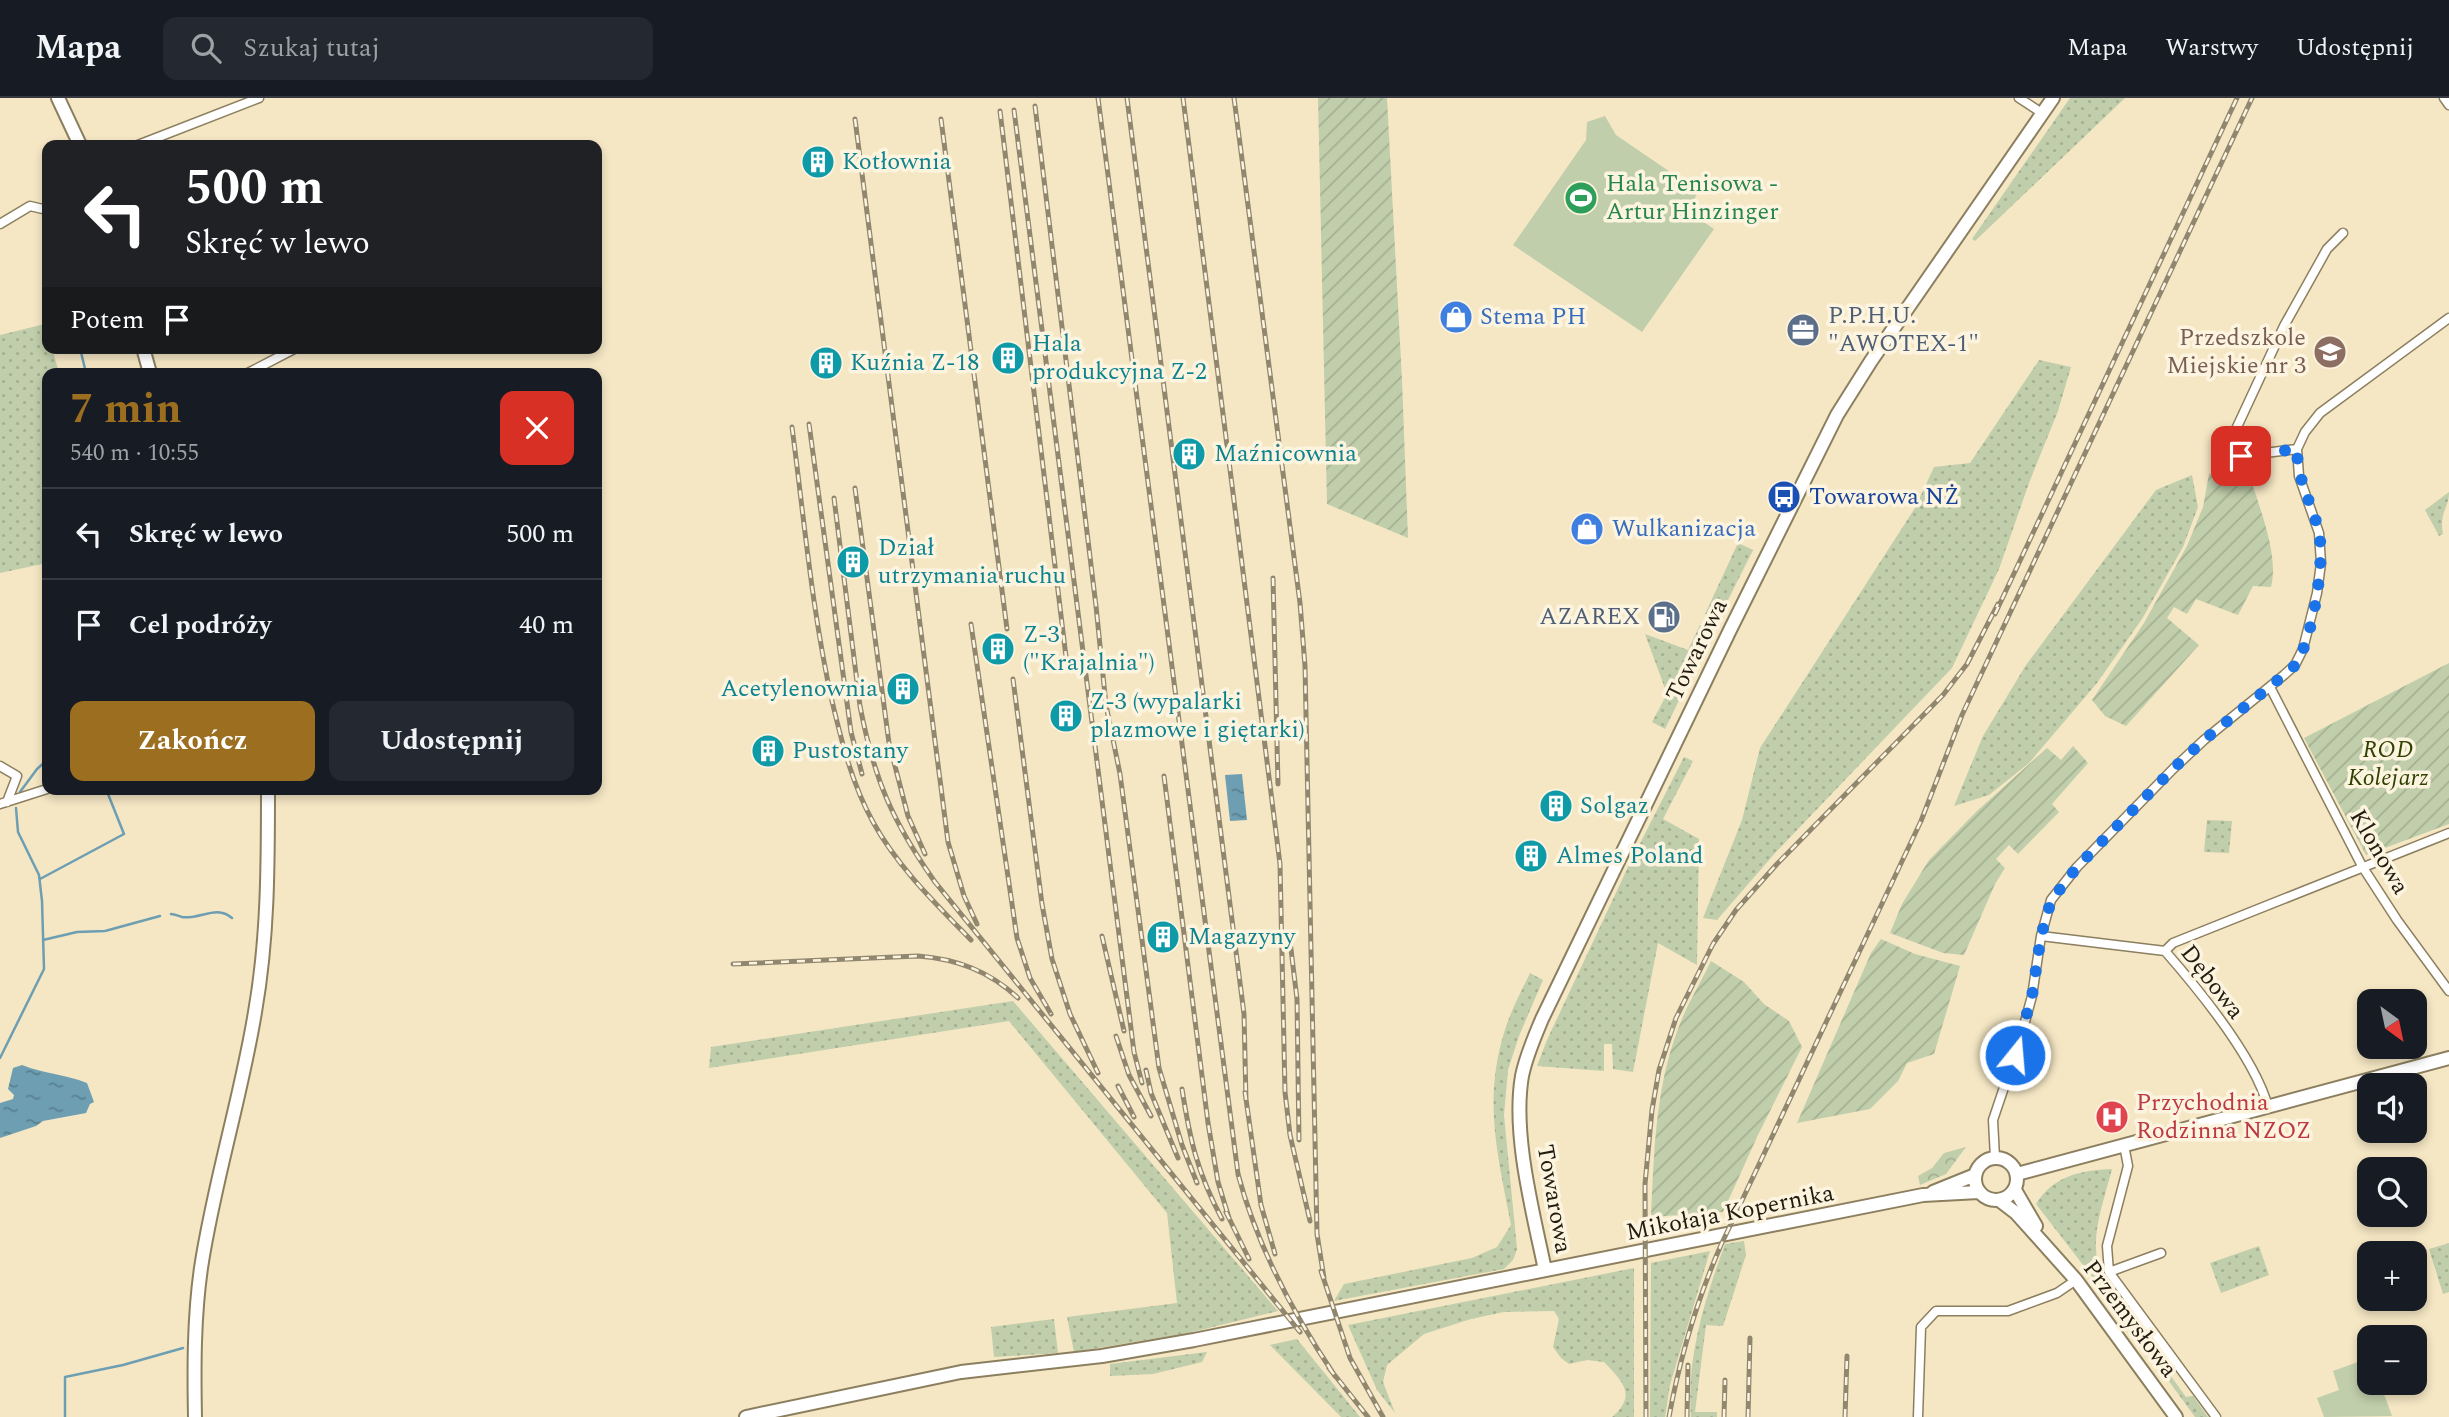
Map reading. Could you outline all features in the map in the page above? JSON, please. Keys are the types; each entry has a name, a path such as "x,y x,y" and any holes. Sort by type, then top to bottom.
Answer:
{"main road":[{"path":"58,98 78,140"},
{"name":"Towarowa","path":"1545,1270 1528,1186 1520,1101 1525,1065 1542,1019 1837,415 1871,361 2053,98"},
{"path":"195,1417 194,1355 201,1266 255,1015 265,951 269,892 268,795"},
{"path":"2017,1174 2449,1058"},
{"path":"1995,1158 2009,1162 2017,1174 2015,1190 2007,1198 1999,1200 1986,1198 1975,1184 1975,1175 1982,1163 1995,1158"},
{"name":"Mikołaja Kopernika","path":"1923,1195 1975,1175"},
{"name":"Przemysłowa","path":"2015,1190 2049,1247"},
{"name":"Mikołaja Kopernika","path":"746,1417 961,1372 1102,1356 1194,1340 1923,1195 1979,1192"},
{"name":"Przemysłowa","path":"1999,1200 2015,1211 2076,1280 2176,1417"}],"street":[{"path":"151,140 259,98"},
{"path":"2019,98 2042,113"},
{"path":"2444,98 2449,105"},
{"path":"0,224 30,206 42,209"},
{"path":"2297,449 2241,456 2236,454 2230,443 2284,326 2327,249 2343,233"},
{"path":"1995,1158 1993,1120 2032,996 2041,936 2051,901 2077,867 2184,759 2295,665 2303,649 2317,593 2321,563 2319,533 2299,476 2297,449 2305,432 2320,413 2449,318"},
{"path":"258,368 284,354"},
{"name":"Klonowa","path":"2270,687 2362,866 2449,991"},
{"path":"0,766 17,775 4,803"},
{"path":"4,803 42,791"},
{"path":"2165,951 2173,943 2449,832"},
{"name":"Dębowa","path":"2041,936 2165,951 2243,1053 2264,1090 2268,1107"},
{"path":"2124,1145 2128,1166 2107,1246 2109,1272 2216,1417"},
{"path":"2109,1272 2161,1253"},
{"path":"1918,1417 1921,1327 1928,1317 1936,1311 2008,1311 2059,1292 2076,1280"}],"green space":[{"path":"1318,98 1387,98 1408,538 1327,504"},
{"path":"2070,98 2125,98 1975,241 1972,239"},
{"path":"1605,116 1616,135 1698,191 1689,212 1714,229 1642,332 1513,245 1586,140 1587,122"},
{"path":"42,325 42,354 54,354 58,368 42,368 42,564 0,573 0,335"},
{"path":"2039,360 2071,367 2058,411 1999,569 1952,668 1776,852 1717,920 1703,918 1742,820 1760,748 1915,508 1934,467 1970,463"},
{"path":"2267,463 2266,479 2252,483 2271,549 2271,587 2253,586 2238,615 2196,599 2187,614 2174,607 2167,618 2199,645 2126,726 2105,716 2092,700 2144,623 2187,546 2203,507 2209,474"},
{"path":"2192,475 2198,507 2183,547 2142,619 2097,683 2029,763 1989,795 1954,806 1983,736 2026,665 2156,490"},
{"path":"2449,492 2442,520 2443,534 2439,536 2425,510"},
{"path":"1738,543 1753,550 1718,620 1705,614"},
{"path":"1700,625 1713,631 1665,729 1652,722 1667,694 1645,634 1688,650"},
{"name":"ROD Kolejarz","path":"2449,663 2449,824 2366,855 2304,738"},
{"path":"2073,746 2088,763 2052,804 2059,812 2018,854 2009,845 1996,859 2005,868 1995,884 1964,955 1943,953 1890,933 1902,904 1929,860 1977,811 2047,748 2061,760"},
{"path":"1684,757 1693,761 1663,819 1699,839 1697,965 1658,943 1633,1072 1613,1069 1612,1044 1604,1044 1604,1071 1537,1066 1628,867"},
{"path":"2207,820 2232,821 2229,853 2204,852"},
{"path":"1881,939 1915,954 1960,966 1934,1054 1907,1063 1898,1081 1870,1109 1797,1123 1871,953"},
{"path":"1711,961 1744,982 1764,1004 1789,1021 1802,1047 1723,1212 1651,1217 1657,1122 1664,1075 1681,1020"},
{"path":"1530,973 1543,980 1508,1070 1504,1115 1517,1249 1513,1260 1504,1269 1334,1301 1344,1284 1472,1258 1497,1247 1511,1225 1495,1129 1494,1083 1506,1025"},
{"path":"1013,1001 1278,1311 1188,1333 1074,1352 1067,1317 1177,1303 1167,1213 1009,1021 709,1068 711,1047"},
{"path":"1966,1147 1946,1174 1920,1185 1918,1176 1932,1168 1944,1153"},
{"path":"2112,1169 2097,1232 2096,1248 2103,1278 2112,1293 2118,1290 2141,1323 2137,1329 2186,1397 2193,1396 2208,1417 2195,1417 2147,1351 2122,1310 2107,1296 2036,1204 2051,1187 2069,1176"},
{"path":"1744,1241 1746,1255 1723,1326 1706,1325 1695,1412 1717,1412 1717,1417 1691,1417 1691,1372 1704,1307 1725,1244"},
{"path":"2449,1243 2449,1292 2443,1294 2429,1249"},
{"path":"2259,1246 2269,1275 2221,1293 2210,1263"},
{"path":"1710,1251 1670,1385 1665,1417 1650,1417 1651,1263"},
{"path":"1634,1268 1634,1417 1612,1417 1620,1409 1626,1395 1621,1382 1604,1362 1587,1360 1569,1364 1561,1358 1553,1347 1559,1319 1554,1311 1504,1312 1424,1334 1387,1365 1383,1382 1395,1413 1377,1390 1348,1325"},
{"path":"1054,1319 1058,1353 994,1357 991,1327"},
{"path":"1297,1339 1360,1417 1341,1417 1270,1345"},
{"path":"1207,1352 1202,1362 1153,1374 1110,1376 1110,1364"},
{"path":"2357,1362 2357,1395 2384,1395 2392,1416 2324,1417 2317,1398 2339,1390 2333,1371"}],"water":[{"path":"1242,774 1247,820 1230,821 1225,775"},
{"path":"22,1065 87,1083 94,1102 86,1113 43,1121 0,1138 0,1103 13,1099 14,1095 8,1089 13,1068"}],"waterway":[{"path":"81,354 85,368"},
{"path":"20,792 42,764"},
{"path":"40,879 124,834 108,795"},
{"path":"0,1058 44,969 39,875 18,832 16,808"},
{"path":"171,914 189,917 220,912 232,918"},
{"path":"43,940 77,932 105,931 160,916"},
{"path":"65,1417 65,1377 123,1365 183,1348"}],"railway":[{"path":"1098,98 1238,1174 1255,1227 1278,1279 1335,1376"},
{"path":"1127,98 1244,1014 1246,1100"},
{"path":"1183,98 1280,864 1285,1092 1290,1135 1310,1221"},
{"path":"1234,98 1300,603 1305,666 1317,1234 1324,1278"},
{"path":"1995,614 2237,98"},
{"path":"1669,1417 1690,1329 1721,1245 1921,821 1962,715 2252,98"},
{"path":"1035,106 1106,705 1120,774 1159,1068 1182,1145 1197,1183"},
{"path":"1014,110 1134,1052 1142,1083"},
{"path":"1000,111 1067,665"},
{"path":"855,119 948,842 964,896 977,924"},
{"path":"941,119 1007,629"},
{"path":"809,424 851,732 862,774"},
{"path":"792,427 819,633 832,701 853,778 873,822 894,854 918,884 971,940"},
{"path":"855,488 889,743 908,816 925,854"},
{"path":"834,498 865,732 887,799 907,839 935,882 1300,1332"},
{"path":"1273,578 1278,784"},
{"path":"1646,1417 1645,1184 1659,1070 1676,1018 1713,944 1736,910 1777,864 1943,695 1967,664 1998,604"},
{"path":"971,624 1017,938 1030,978 1051,1014"},
{"path":"1013,679 1042,904 1052,959 1070,1014 1098,1073"},
{"path":"1164,776 1208,1123 1218,1182 1229,1218"},
{"path":"1102,936 1124,1031"},
{"path":"1290,941 1297,999 1299,1140"},
{"path":"733,964 918,956 946,960 972,968 996,980 1018,998"},
{"path":"1116,1036 1129,1075 1151,1116"},
{"path":"1146,1070 1151,1093 1178,1158"},
{"path":"1118,1086 1134,1117"},
{"path":"1182,1089 1196,1156 1206,1186 1222,1219"},
{"path":"1245,1092 1261,1205 1275,1254"},
{"path":"1226,1212 1249,1259"},
{"path":"1321,1271 1350,1358 1383,1417"},
{"path":"1748,1417 1750,1338"},
{"path":"1845,1417 1847,1356"},
{"path":"1687,1417 1688,1365"},
{"path":"1329,1368 1368,1417"},
{"path":"1724,1417 1725,1380"}],"place":[{"name":"Kotłownia","path":"818,162"},
{"name":"Hala Tenisowa - Artur Hinzinger","path":"1581,198"},
{"name":"Stema PH","path":"1456,317"},
{"name":"P.P.H.U. \"AWOTEX-1\"","path":"1803,330"},
{"name":"Przedszkole Miejskie nr 3","path":"2330,352"},
{"name":"Hala produkcyjna Z-2","path":"1008,358"},
{"name":"Kuźnia Z-18","path":"826,363"},
{"name":"Maźnicownia","path":"1189,454"},
{"name":"Towarowa NŻ","path":"1784,497"},
{"name":"Wulkanizacja","path":"1587,529"},
{"name":"Dział utrzymania ruchu","path":"853,562"},
{"name":"AZAREX","path":"1664,617"},
{"name":"Z-3 (\"Krajalnia\")","path":"998,649"},
{"name":"Acetylenownia","path":"903,689"},
{"name":"Z-3 (wypalarki plazmowe i giętarki)","path":"1066,716"},
{"name":"Pustostany","path":"768,751"},
{"name":"Solgaz","path":"1556,806"},
{"name":"Almes Poland","path":"1531,856"},
{"name":"Magazyny","path":"1163,937"},
{"name":"Przychodnia Rodzinna NZOZ","path":"2112,1117"}],"route":[{"path":"2015,1055 2032,996 2045,917 2051,901 2062,885 2174,768 2295,665 2303,649 2317,593 2321,563 2319,533 2299,476 2297,449 2241,456"}]}
